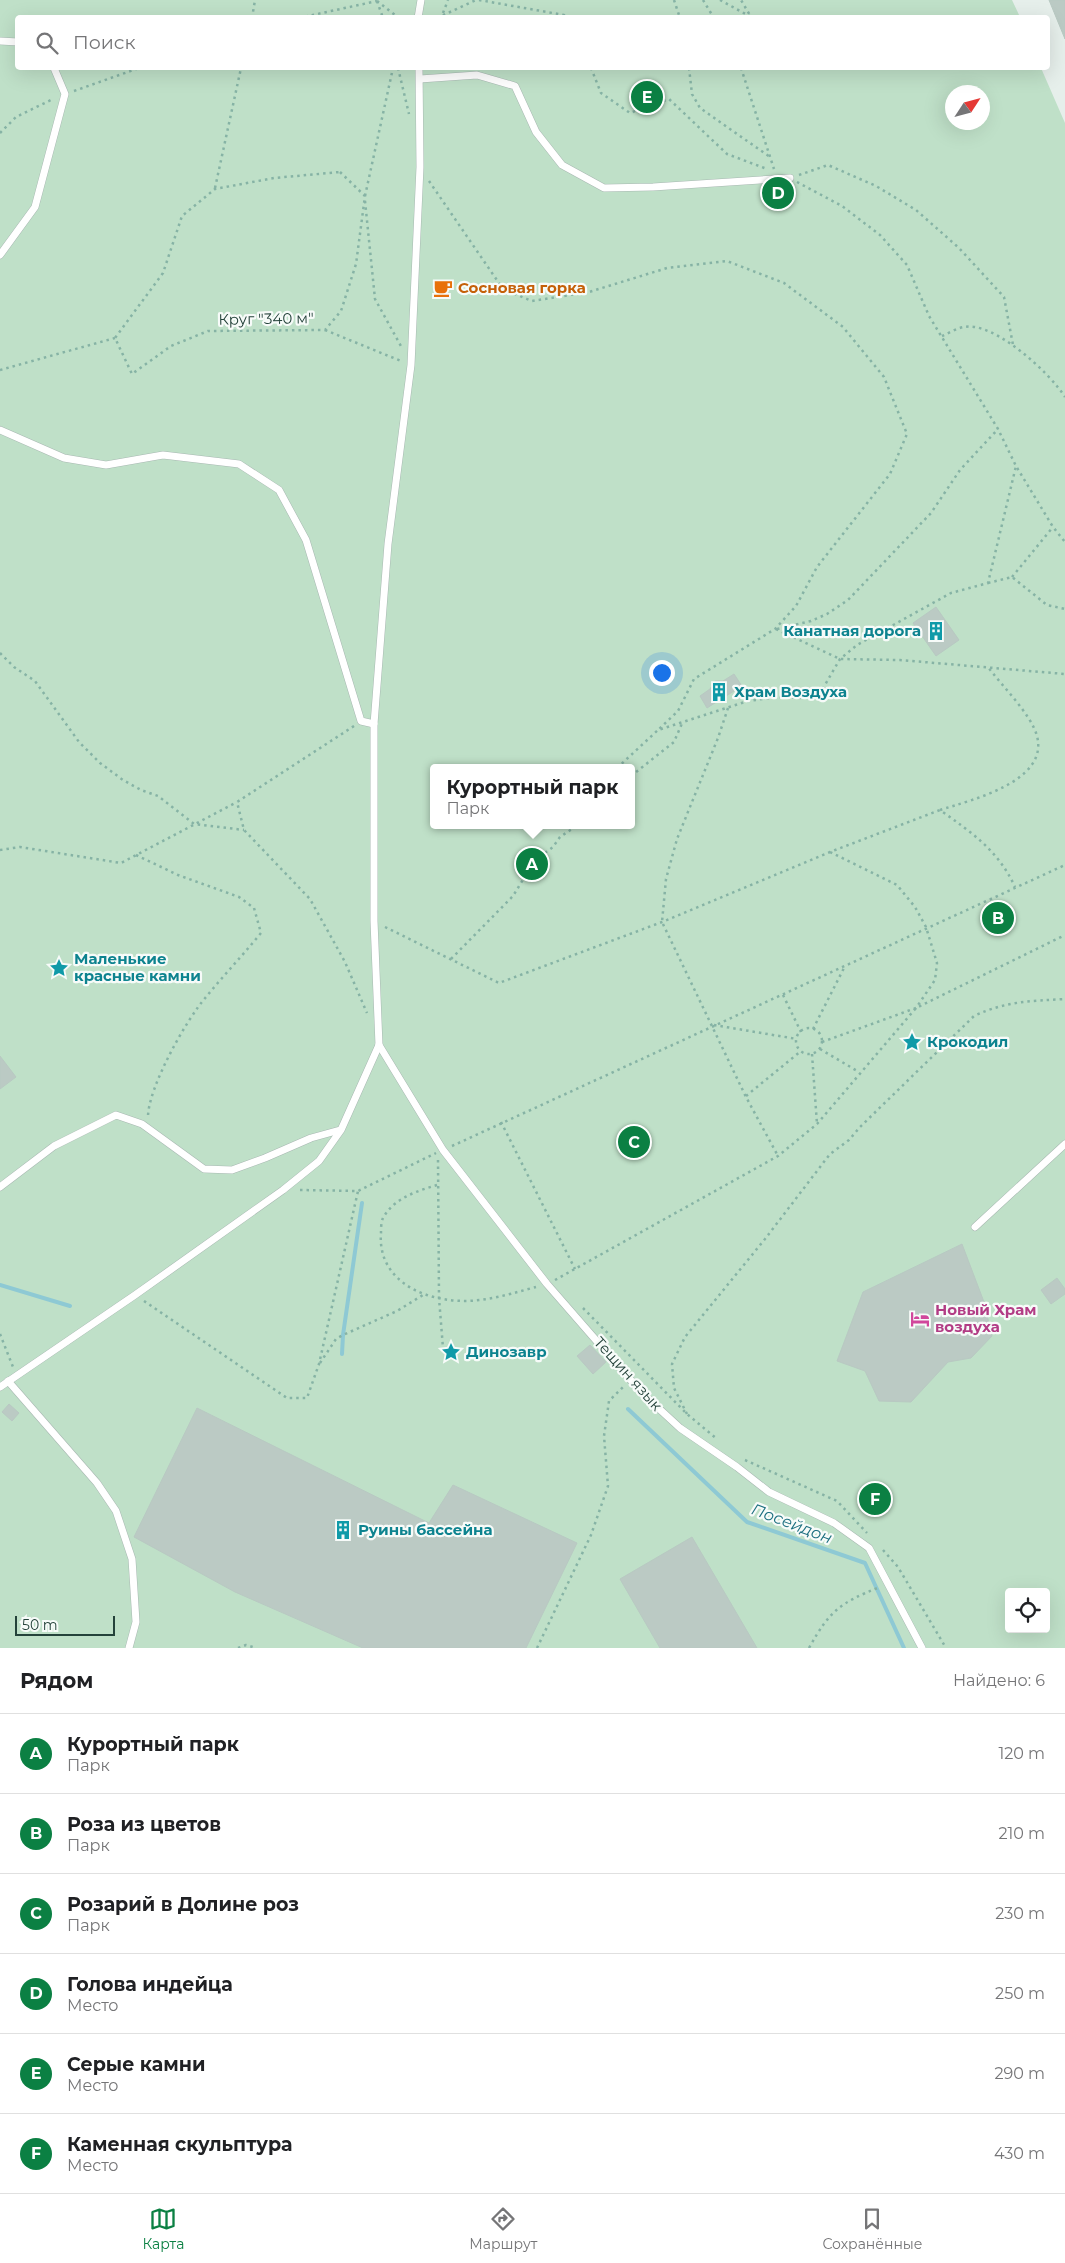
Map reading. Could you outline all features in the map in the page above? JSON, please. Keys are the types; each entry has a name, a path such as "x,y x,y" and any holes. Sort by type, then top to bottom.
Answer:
{"lane":[{"path":"418,15 421,0"},
{"path":"0,41 15,42"},
{"path":"0,255 35,207 65,94 55,70"},
{"path":"0,1387 135,1295 283,1190 319,1161 341,1130 379,1046 374,921 374,724 388,544 412,365 420,167 419,70"},
{"path":"420,79 476,75 515,86 536,132 562,165 604,188 653,187 790,178"},
{"path":"0,430 64,458 106,465 163,455 239,464 279,490 306,540 361,721 374,724"},
{"name":"Тещин язык","path":"379,1046 443,1150 547,1284 630,1380 680,1428 710,1450 737,1467 770,1492 834,1523 869,1548 922,1648"},
{"path":"0,1186 54,1146 116,1115 148,1129 204,1169 232,1170 311,1138 341,1130"},
{"path":"975,1227 1065,1144"},
{"path":"8,1382 98,1483 116,1510 132,1559 136,1622 129,1648"}],"path":[{"path":"252,15 255,0"},
{"path":"443,13 448,0"},
{"path":"440,15 478,0 564,15"},
{"path":"674,0 679,15"},
{"path":"703,0 712,15"},
{"path":"720,0 747,15"},
{"path":"741,0 750,15"},
{"path":"313,15 377,1 395,15"},
{"path":"377,1 382,15"},
{"path":"0,133 16,117 65,94 133,70"},
{"path":"215,189 241,70"},
{"path":"393,70 365,196 375,299 402,349"},
{"path":"592,70 601,93 630,113 669,100 727,154 775,172 742,70"},
{"path":"689,70 692,94 700,108 770,157"},
{"path":"790,178 828,165 876,186 916,210 959,248 1004,297 1013,345"},
{"path":"420,167 503,289 532,301 589,292 667,268 726,261 784,283 843,327 884,377 907,434 890,474 817,567 796,606 776,629 694,680 678,711 620,764"},
{"path":"0,370 115,338 163,273 182,216 215,189 274,178 340,172 365,196"},
{"path":"790,178 842,206 880,235 907,265 929,316 998,429 1016,466 1065,542"},
{"name":"Круг \"340 м\"","path":"115,338 132,374 171,346 208,332 325,330 341,312 356,264 365,196"},
{"path":"942,336 963,327 978,327 1013,345 1055,381 1065,397"},
{"path":"325,330 412,365"},
{"path":"776,629 810,621 827,614 848,600 931,513 960,470 998,429"},
{"path":"988,583 1016,466"},
{"path":"658,730 748,701 777,697 802,698 822,690 840,659 857,645 951,593 1012,577 1053,526"},
{"path":"1012,577 1046,605 1065,610"},
{"path":"776,629 840,659 900,660 1065,674"},
{"path":"0,653 14,667 35,681 79,742 100,763 140,790 158,796 194,824 244,830"},
{"path":"374,921 499,983 662,922 830,852 940,810 990,795 1016,780 1030,767 1038,750 1037,736 1030,722 987,667"},
{"path":"728,708 677,839 666,879 662,922 746,1097 778,1156"},
{"path":"0,850 20,847 121,863 237,802 361,721"},
{"path":"635,773 674,742 683,721"},
{"path":"237,802 244,830 310,899 345,962 367,1014"},
{"path":"940,810 981,838 1007,870 1015,887"},
{"path":"451,959 513,896 535,860 553,848 560,837 572,829"},
{"path":"437,1185 417,1191 397,1202 382,1219 380,1243 387,1268 405,1284 424,1294 439,1298 476,1302 547,1284 778,1156 817,1124 859,1072 916,1008 935,980 937,963 926,927 915,907 897,885 830,852"},
{"path":"136,855 178,875 239,897 254,908 261,933 204,999 172,1050 157,1080 148,1108 148,1129"},
{"path":"283,1190 358,1191 501,1122 1065,865"},
{"path":"822,1042 916,1008 1065,936"},
{"path":"801,1051 797,1039 801,1032 813,1029 845,966"},
{"path":"783,995 801,1032"},
{"path":"687,1414 674,1388 672,1364 685,1336 765,1239 830,1154 849,1140 860,1126 974,1016 996,1006 1018,1001 1065,999"},
{"path":"713,1025 797,1039"},
{"path":"801,1051 812,1054 820,1049 822,1042 820,1034 813,1029"},
{"path":"820,1049 859,1072"},
{"path":"746,1097 801,1051"},
{"path":"812,1054 817,1124"},
{"path":"501,1122 574,1269"},
{"path":"443,1150 438,1157 437,1185 439,1298 443,1348"},
{"path":"135,1295 287,1398 307,1398 319,1364 358,1191"},
{"path":"319,1364 336,1339 356,1327 397,1311 424,1294"},
{"path":"580,1305 687,1414 721,1443"},
{"path":"0,1334 16,1376"},
{"path":"537,1648 591,1535 608,1486 604,1436 609,1401 630,1380"},
{"path":"743,1459 837,1501 871,1537"},
{"path":"878,1545 898,1567 946,1648"},
{"path":"808,1648 824,1620 850,1599 888,1584"},
{"path":"238,1648 246,1645 256,1648"}],"green space":[{"path":"0,0 1012,0 1019,15 15,15 15,70 1042,70 1065,123 1065,1648 0,1648"}],"building":[{"path":"1049,0 1065,0 1065,39"},
{"name":"Канатная дорога","path":"936,607 959,640 936,656 913,623"},
{"name":"Храм Воздуха","path":"734,674 742,686 707,708 700,696 710,689 715,681 723,681"},
{"path":"0,1056 16,1077 0,1089"},
{"name":"Новый Храм воздуха","path":"962,1244 984,1302 992,1336 971,1358 948,1362 911,1402 879,1401 865,1371 837,1361 863,1292"},
{"path":"1057,1278 1065,1289 1065,1294 1051,1304 1041,1290"},
{"path":"590,1345 606,1362 593,1374 577,1356"},
{"path":"9,1404 19,1413 12,1421 2,1412"},
{"name":"Руины бассейна","path":"197,1408 429,1523 453,1485 577,1543 526,1648 363,1648 235,1592 134,1537"},
{"path":"692,1537 757,1648 660,1648 620,1579"}],"waterway":[{"path":"342,1354 343,1335 362,1203"},
{"path":"0,1285 70,1306"},
{"name":"Посейдон","path":"628,1409 747,1522 865,1563 904,1648"}],"place":[{"name":"Серые камни","path":"647,97"},
{"name":"Голова индейца","path":"778,193"},
{"name":"Сосновая горка","path":"443,288"},
{"name":"Канатная дорога","path":"936,631"},
{"name":"Храм Воздуха","path":"719,692"},
{"name":"Курортный парк","path":"532,864"},
{"name":"Роза из цветов","path":"998,918"},
{"name":"Маленькие красные камни","path":"59,968"},
{"name":"Крокодил","path":"912,1042"},
{"name":"Розарий в Долине роз","path":"634,1142"},
{"name":"Новый Храм воздуха","path":"920,1319"},
{"name":"Динозавр","path":"451,1352"},
{"name":"Каменная скульптура","path":"875,1499"},
{"name":"Руины бассейна","path":"343,1530"}]}
